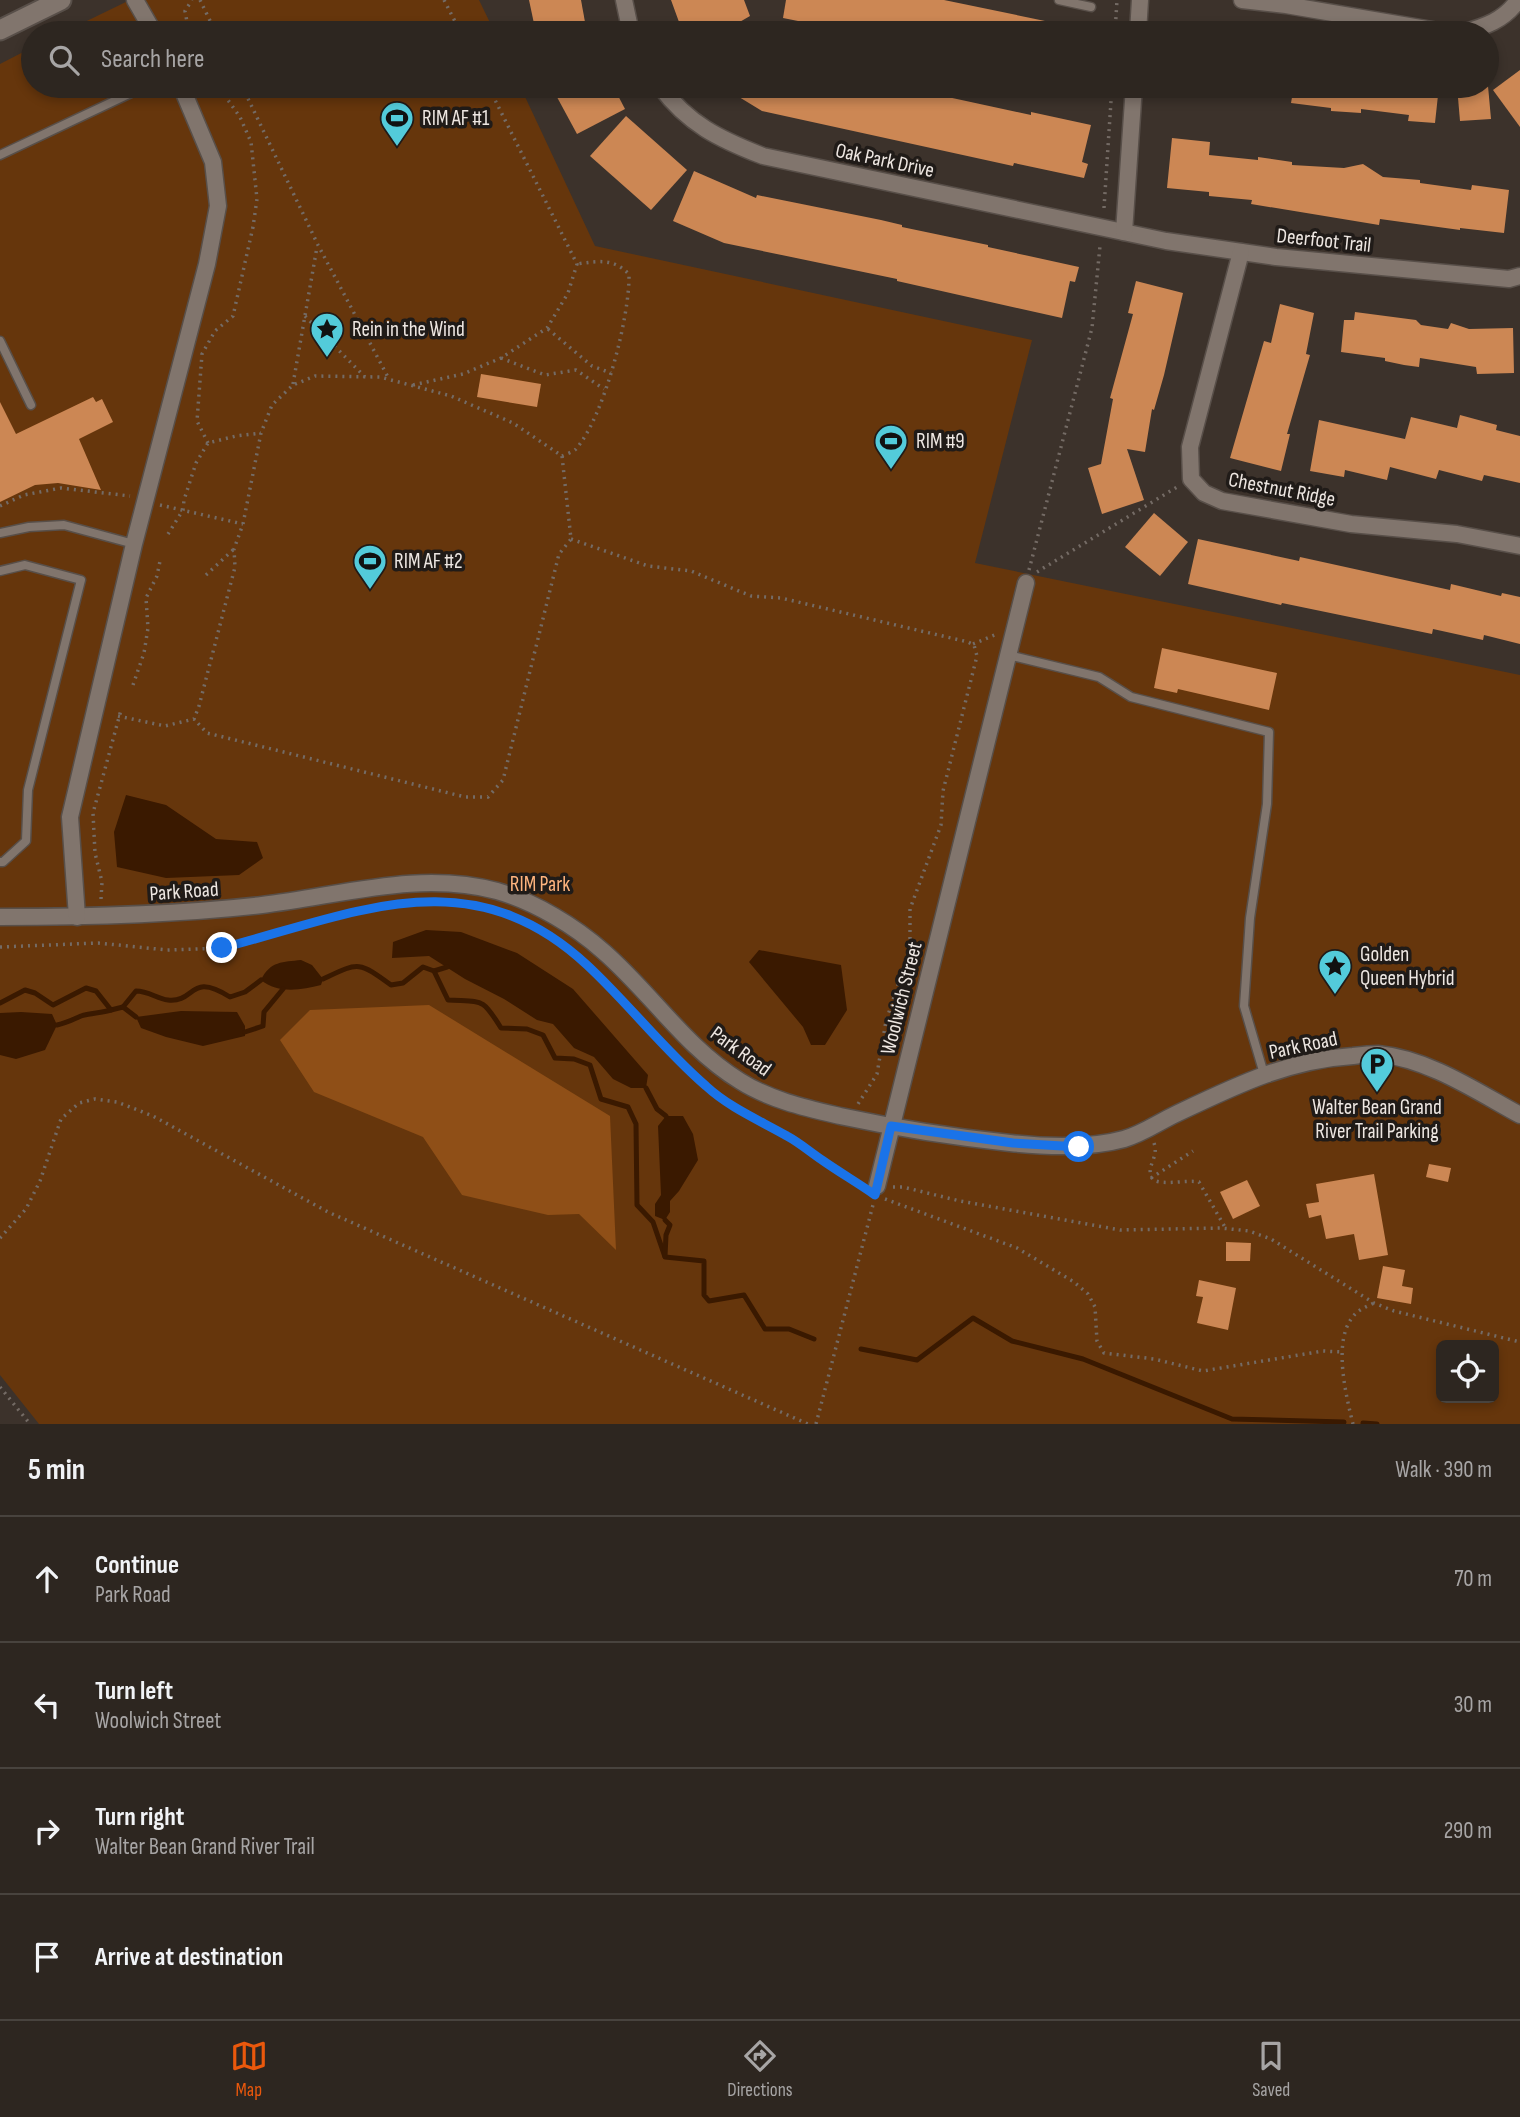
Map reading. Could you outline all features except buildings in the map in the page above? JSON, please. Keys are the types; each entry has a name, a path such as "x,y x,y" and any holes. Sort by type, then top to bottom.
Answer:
{"street":[{"path":"0,30 61,0"},
{"path":"135,0 147,21"},
{"path":"624,0 628,21"},
{"path":"1139,21 1140,0"},
{"path":"1242,0 1281,3 1382,21"},
{"path":"1495,21 1513,8 1518,0"},
{"path":"77,917 70,817 134,544 207,264 218,206 214,162 186,98"},
{"name":"Oak Park Drive","path":"669,98 675,107 722,140 763,156 1124,232"},
{"path":"1124,232 1133,98"},
{"name":"Deerfoot Trail","path":"1124,232 1241,252 1509,279 1520,276"},
{"path":"1191,479 1190,447 1241,252"},
{"name":"Chestnut Ridge","path":"1191,479 1204,493 1222,501 1351,524 1457,534 1520,546"},
{"name":"Woolwich Street","path":"876,1190 1027,580"},
{"name":"Park Road","path":"0,917 172,914 425,883 469,886 500,892 575,930 604,952 680,1031 737,1080 757,1091 788,1103 855,1119 1013,1143 1079,1147 1126,1138 1238,1084 1279,1068 1323,1058 1378,1054 1427,1066 1520,1115"}],"lane":[{"path":"1059,0 1091,7"},
{"path":"0,155 121,98"},
{"path":"0,341 31,405"},
{"path":"0,533 29,527 64,525 134,544"},
{"path":"0,571 25,565 81,580 29,790 26,841 0,862"},
{"path":"1008,655 1099,677 1131,697 1269,732 1267,804 1250,919 1244,1006 1264,1074"}],"path":[{"path":"187,21 185,11 192,0"},
{"path":"200,0 210,21"},
{"path":"444,0 455,21"},
{"path":"1116,21 1117,0"},
{"path":"208,443 197,421 202,354 215,331 233,316 257,199 251,142 240,117 227,98"},
{"path":"248,98 318,245 389,379"},
{"path":"411,385 463,374 501,358 547,328 568,293 577,264 494,98"},
{"path":"1104,208 1111,98"},
{"path":"293,385 318,245"},
{"path":"1027,580 1092,328 1100,246"},
{"path":"562,456 575,450 595,416 611,373 630,292 629,274 620,265 606,260 577,264"},
{"path":"305,316 365,377"},
{"path":"547,328 592,366 611,373"},
{"path":"501,358 545,375 576,370 604,389"},
{"path":"315,376 389,379 451,396 513,422 562,456 571,539 559,554 503,780 488,797 465,797 207,733 194,719 200,706 235,566 234,549 243,524 261,433 272,405 293,385 315,376"},
{"path":"168,534 183,510 196,463 208,443 261,433"},
{"path":"1027,580 1191,479"},
{"path":"0,506 24,495 61,488 132,496"},
{"path":"154,504 243,524"},
{"path":"571,539 649,566 691,571 751,596 781,598 973,645 1015,627"},
{"path":"206,575 234,549"},
{"path":"133,685 144,653 148,628 146,598 160,561"},
{"path":"855,1119 859,1100 877,1074 886,1021 910,949 910,909 941,825 943,791 977,656 973,645"},
{"path":"101,905 102,882 95,853 93,813 121,710"},
{"path":"118,716 165,726 194,719"},
{"path":"389,904 423,901"},
{"path":"0,947 98,943 167,950 222,948 286,928 377,905"},
{"path":"475,905 500,912 555,940 586,964 705,1086 740,1111 801,1144 876,1190 1017,1248 1074,1282 1088,1294 1095,1307 1097,1341 1104,1353 1154,1359 1203,1371 1322,1351 1342,1352"},
{"path":"0,1238 26,1209 40,1181 55,1130 61,1119 79,1103 95,1099 117,1102 153,1116 328,1212 808,1424"},
{"path":"1148,1127 1156,1147 1151,1178 1155,1183 1164,1184 1190,1180 1199,1182 1226,1228"},
{"path":"1151,1178 1193,1151"},
{"path":"876,1190 902,1187 960,1201 1119,1230 1226,1228 1249,1231 1271,1239 1374,1303 1394,1311 1520,1342"},
{"path":"816,1424 876,1190"},
{"path":"1353,1424 1342,1352 1346,1327 1359,1311 1374,1303"},
{"path":"0,1387 30,1424"}],"green space":[{"path":"130,0 479,0 489,21 87,21"},
{"name":"RIM Park","path":"21,53 21,98 526,98 595,246 1032,340 975,563 1520,675 1520,1424 39,1424 0,1375 0,64"}],"shaded area":[{"path":"126,795 166,805 216,839 257,842 263,858 239,875 166,878 117,867 114,832"},
{"path":"426,930 461,932 517,953 573,989 648,1075 646,1088 631,1088 613,1079 594,1057 574,1048 553,1024 537,1020 429,956 392,958 393,942"},
{"path":"759,950 841,965 847,1010 825,1045 811,1045 803,1027 749,962"},
{"path":"301,960 312,965 323,979 321,985 282,989 261,980 273,966"},
{"path":"429,1005 610,1116 616,1250 579,1214 548,1215 462,1195 423,1137 314,1092 280,1040 310,1010"},
{"path":"181,1011 237,1012 245,1026 245,1036 203,1046 141,1028 136,1017"},
{"path":"0,1013 52,1014 57,1025 45,1050 16,1059 0,1055"},
{"path":"666,1116 683,1116 693,1134 698,1160 670,1201 670,1212 665,1220 655,1216 655,1204 661,1195 658,1126"}],"waterway":[{"path":"323,979 344,969 358,967 372,972 391,985 403,983 423,967 434,971 448,1000 480,1003 490,1011 501,1028 527,1029 543,1035 555,1058 574,1059 590,1065 601,1099 628,1107 636,1124 637,1205 653,1222 665,1257 704,1261 704,1295 709,1301 744,1295 765,1329 789,1329 814,1339"},
{"path":"434,971 447,967"},
{"path":"0,1003 25,990 53,1005 86,988 96,991 111,1010 123,1007 136,991 177,1000 200,987 207,987 230,997 245,992 261,980"},
{"path":"245,1032 263,1026 264,1012 283,989"},
{"path":"123,1007 136,1017"},
{"path":"57,1025 84,1015 111,1010"},
{"path":"646,1088 657,1109 666,1116"},
{"path":"665,1220 670,1225 666,1235 665,1256"},
{"path":"861,1349 917,1360 973,1318 1012,1341 1083,1359 1232,1419 1344,1422"},
{"path":"1363,1423 1377,1424"}],"place":[{"name":"RIM AF #1","path":"397,148"},
{"name":"Rein in the Wind","path":"327,359"},
{"name":"RIM #9","path":"891,471"},
{"name":"RIM AF #2","path":"370,591"},
{"name":"Golden Queen Hybrid","path":"1335,996"},
{"name":"Walter Bean Grand River Trail Parking","path":"1377,1094"}],"route":[{"path":"222,948 286,928 377,905 423,901 467,903 500,912 555,940 586,964 705,1086 740,1111 801,1144 875,1195 891,1126 1013,1143 1079,1147"}]}
